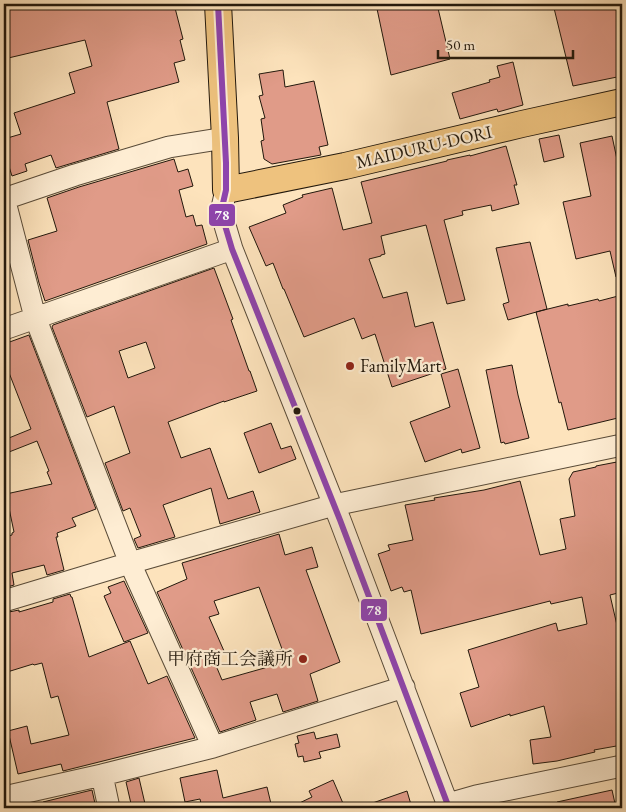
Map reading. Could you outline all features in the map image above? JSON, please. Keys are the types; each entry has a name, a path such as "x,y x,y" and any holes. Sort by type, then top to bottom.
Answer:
{"main road":[{"path":"218,4 226,190"},
{"name":"MAIDURU-DORI","path":"226,190 344,166 622,102"}],"street":[{"path":"213,748 130,564 35,317 4,199 75,175 169,147 225,138"},
{"path":"226,190 222,212 232,249 334,506 449,806 476,796 622,766"},
{"path":"4,329 232,249"},
{"path":"4,601 334,506 622,445"},
{"path":"4,797 213,748 404,687"},
{"path":"102,775 109,808"}],"building":[{"path":"4,4 174,4 183,39 180,40 185,60 174,63 179,82 107,102 119,149 56,168 51,155 25,164 27,171 12,176 4,151 4,139 21,134 14,113 75,93 69,73 92,66 85,40 4,59"},
{"path":"376,4 437,4 450,59 391,75"},
{"path":"553,4 615,4 622,38 622,76 573,86"},
{"path":"513,62 523,105 498,112 497,109 460,119 452,93 490,82 489,80 500,77 497,66"},
{"path":"283,70 285,87 314,81 328,145 319,147 321,155 272,164 264,159 261,141 264,140 261,119 265,118 259,96 263,95 259,74"},
{"path":"559,135 564,157 544,162 539,139"},
{"path":"612,136 622,183 622,277 616,277 610,251 576,259 563,202 591,196 580,143"},
{"path":"506,146 517,185 514,185 519,204 492,211 491,205 462,211 463,215 444,220 465,300 447,304 426,225 381,236 385,254 369,259 383,298 407,292 415,327 433,322 446,369 392,387 375,334 362,339 354,318 304,337 273,263 266,266 249,227 286,213 283,205 303,197 302,195 332,188 343,230 372,223 361,182"},
{"path":"174,159 178,172 188,169 193,186 179,190 186,217 193,215 196,226 202,225 207,244 45,301 28,240 57,231 47,198"},
{"path":"530,242 547,309 508,320 503,304 509,302 496,248"},
{"path":"214,268 257,391 168,422 181,458 210,448 228,499 253,491 260,512 220,524 211,488 163,505 175,537 138,548 134,539 141,536 130,508 123,511 105,463 130,453 114,406 87,417 52,327 53,325","holes":["146,342 155,368 128,378 119,351"]},
{"path":"622,295 622,417 568,430 561,402 559,403 536,312 568,304 568,306 598,299 599,301"},
{"path":"29,335 96,509 72,518 76,526 57,533 58,537 56,537 64,570 47,575 44,565 12,573 14,585 4,588 4,537 12,535 14,532 6,494 52,484 37,441 9,452 4,440 31,429 4,360 4,344"},
{"path":"512,365 529,438 505,444 504,442 501,443 486,370"},
{"path":"458,369 480,448 462,453 461,449 425,462 410,422 450,407 441,374"},
{"path":"271,423 281,449 291,446 296,459 259,473 244,433"},
{"path":"622,461 622,592 610,595 619,634 617,635 622,661 622,745 594,750 595,752 557,761 533,764 530,740 551,737 544,706 510,716 510,714 471,727 460,693 479,687 468,650 556,623 558,631 587,624 582,597 551,604 550,601 421,634 411,590 404,592 402,587 391,591 378,554 390,550 388,545 413,540 405,505 520,481 540,555 566,549 560,519 575,516 569,479 573,472"},
{"path":"279,534 285,555 312,547 318,567 306,570 340,662 310,674 318,701 283,712 277,694 250,702 256,720 220,732 157,592 187,579 182,563","holes":["259,587 282,649 264,656 268,667 222,680 212,656 224,651 209,617 219,614 214,601"]},
{"path":"124,581 148,633 124,642 104,596 111,593 108,587"},
{"path":"70,594 89,657 130,641 148,684 167,676 195,738 63,771 61,764 18,774 8,731 27,726 31,744 69,735 58,696 51,698 42,663 4,673 4,613 19,610 19,612 53,602 53,599"},
{"path":"314,732 316,739 337,734 340,747 319,752 321,758 304,762 303,756 298,757 295,744 299,743 297,736"},
{"path":"217,770 223,798 267,787 272,808 202,808 200,799 185,802 180,778"},
{"path":"139,778 146,808 132,808 126,782"},
{"path":"333,780 345,808 289,808 312,797 309,791"},
{"path":"92,790 96,808 43,808 43,802"},
{"path":"612,790 616,808 557,808 557,802"},
{"path":"407,791 412,808 365,808 364,806"}],"transit line":[{"name":"78","path":"218,4 226,163 226,190 221,212 232,249 340,520 449,808"}],"place":[{"name":"FamilyMart","path":"350,366"},
{"name":"甲府商工会議所","path":"303,659"}]}
